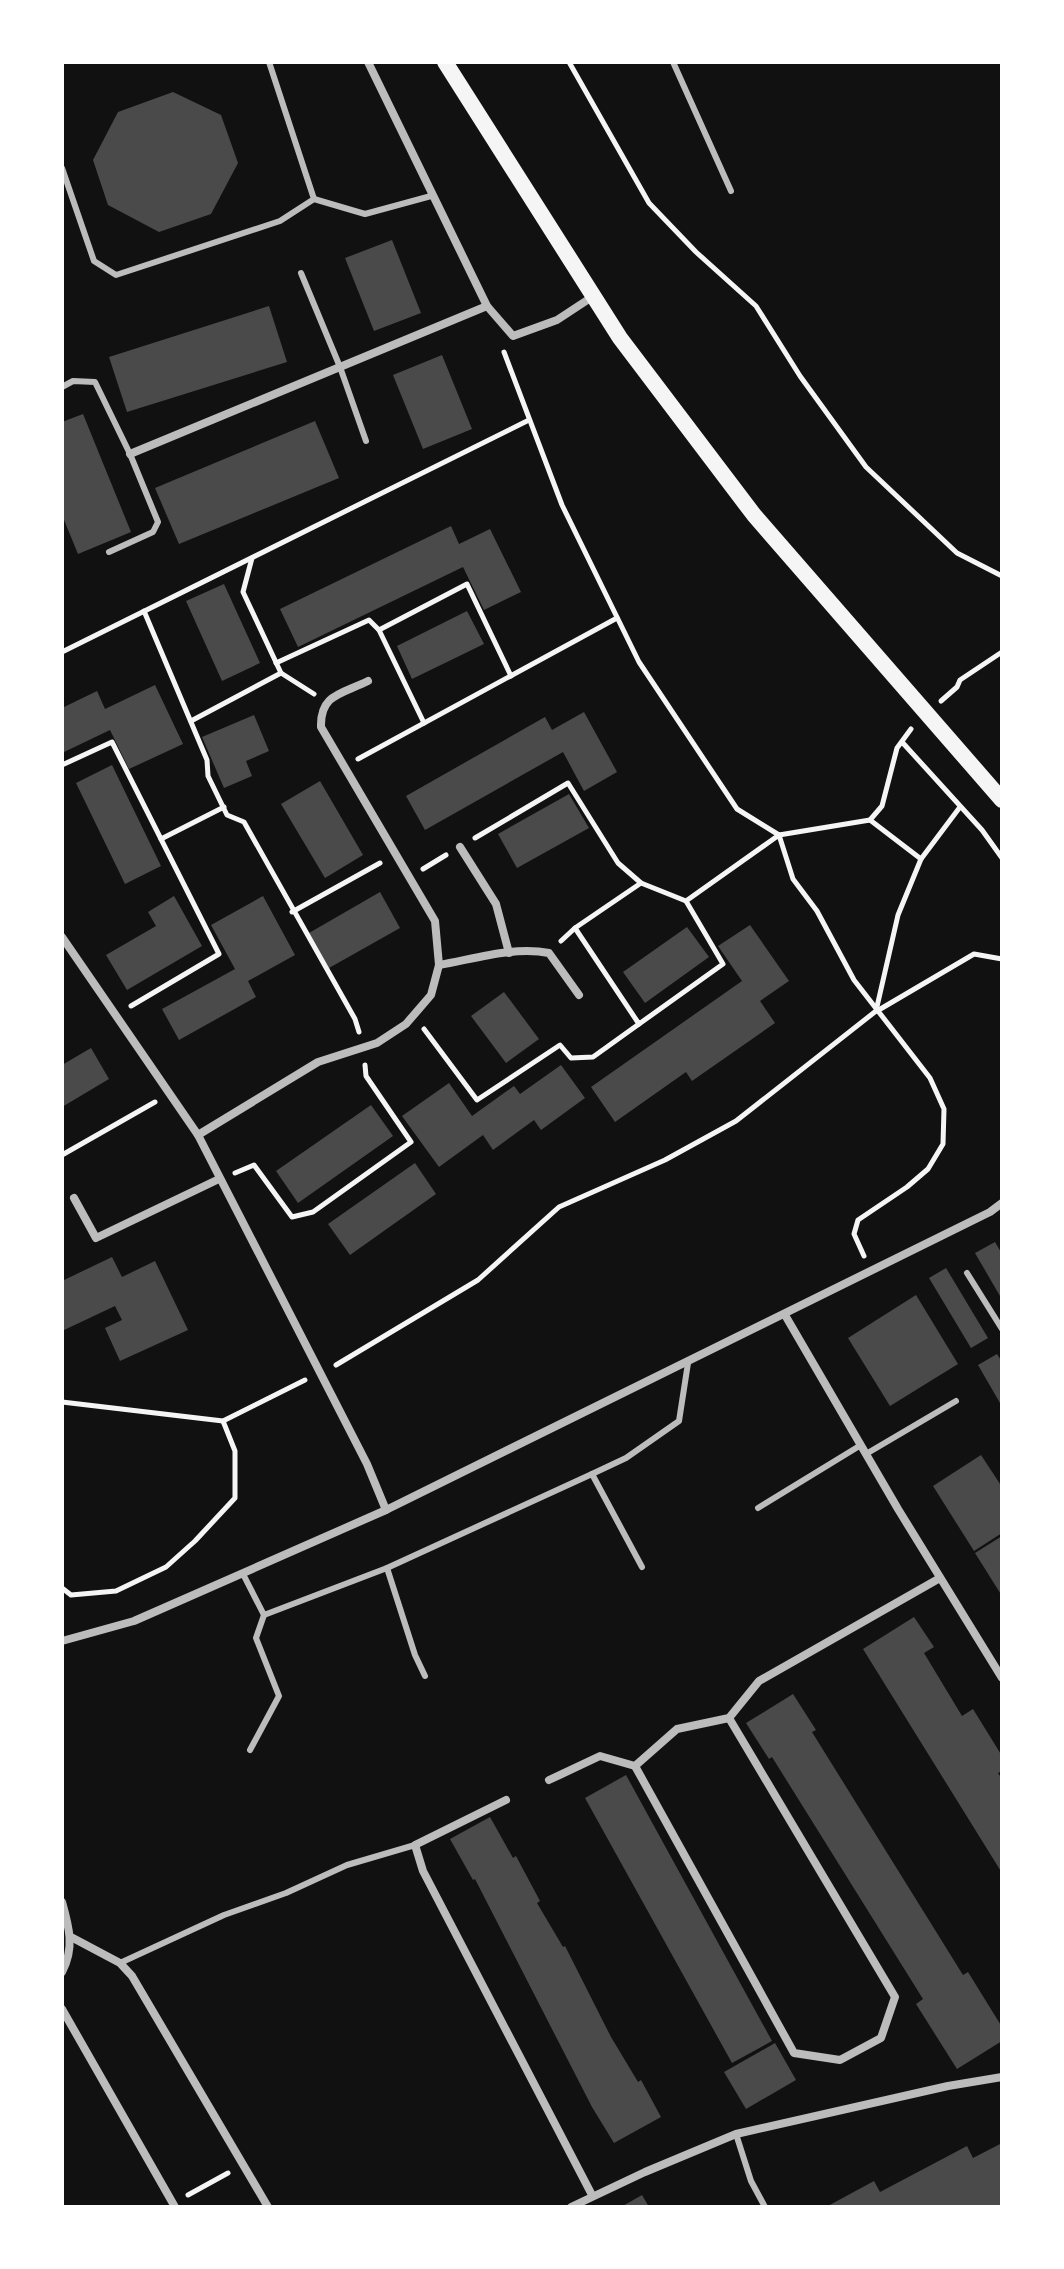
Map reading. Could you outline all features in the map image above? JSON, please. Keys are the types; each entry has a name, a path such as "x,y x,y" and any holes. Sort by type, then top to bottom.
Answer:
{"main road":[{"path":"445,62 620,338 754,515 1002,800"}],"street":[{"path":"368,62 487,306 513,336 557,320 592,297"},
{"path":"130,454 487,306"},
{"path":"198,1135 318,1062 377,1043 406,1024 431,995 439,965 435,921 321,727 320,713 326,702 368,681"},
{"path":"460,847 496,904 509,953"},
{"path":"62,937 198,1135 367,1464 386,1510"},
{"path":"439,965 509,953 549,953 579,995"},
{"path":"74,1198 96,1238 219,1179"},
{"path":"62,1641 134,1621 386,1510 785,1315 990,1212 1002,1203"},
{"path":"785,1315 1002,1678"},
{"path":"635,1766 677,1729 729,1718 759,1681 940,1578"},
{"path":"549,1780 600,1756 635,1766 794,2053 840,2060 881,2038 895,1997 729,1718"},
{"path":"506,1800 415,1845 423,1871 592,2195"},
{"path":"62,1902 71,1937 68,1960 62,1972"},
{"path":"71,1937 120,1963 132,1976 268,2207"},
{"path":"62,2009 174,2205"},
{"path":"571,2207 592,2195 736,2134 948,2086 1002,2077"}],"lane":[{"path":"269,62 314,199"},
{"path":"673,62 731,191"},
{"path":"62,168 94,261 116,275 280,221 314,199 365,214 431,196"},
{"path":"301,273 340,367 366,441"},
{"path":"62,387 73,381 95,382 158,522 153,532 109,552"},
{"path":"967,1273 1002,1329"},
{"path":"264,1615 387,1568 626,1458 679,1421 688,1363"},
{"path":"866,1454 956,1401"},
{"path":"758,1508 861,1445"},
{"path":"592,1474 642,1567"},
{"path":"387,1568 415,1655 425,1676"},
{"path":"243,1574 264,1615 256,1638 279,1696 250,1750"},
{"path":"120,1963 224,1915 286,1893 347,1865 415,1845"},
{"path":"736,2134 751,2181 765,2207"}],"path":[{"path":"569,62 649,203 696,252 756,306 800,376 866,467 957,553 1002,576"},
{"path":"501,346 562,505 639,662 737,809 779,835 793,879 817,911 854,980 930,1078 944,1109 943,1144 928,1169 858,1220 854,1234 872,1271"},
{"path":"62,652 529,420"},
{"path":"252,557 243,592 281,673 326,702"},
{"path":"379,630 467,584 511,676"},
{"path":"144,611 207,760 208,776 227,815 244,822 355,1019 364,1047 366,1076 411,1142 313,1212 292,1217 254,1165 219,1179"},
{"path":"343,767 617,618"},
{"path":"276,663 369,620 379,630 424,723"},
{"path":"941,701 957,687 960,680 1002,652"},
{"path":"191,721 281,673"},
{"path":"686,901 779,835 870,820 882,806 897,748 911,729"},
{"path":"62,765 112,742 219,954 115,1015"},
{"path":"902,742 982,830 1002,858"},
{"path":"409,877 568,783 618,863 641,883 686,901 723,964 593,1057 571,1058 560,1045 477,1100 413,1015"},
{"path":"161,839 224,807"},
{"path":"876,1011 898,915 921,859 960,807"},
{"path":"870,820 921,859"},
{"path":"292,912 395,855"},
{"path":"549,953 575,928 641,883"},
{"path":"575,928 639,1024"},
{"path":"62,1402 223,1421 348,1359 478,1280 559,1207 665,1160 736,1121 876,1011 974,954 1002,959"},
{"path":"62,1155 169,1093"},
{"path":"62,1588 71,1595 116,1591 166,1567 195,1541 235,1498 235,1451 223,1421"},
{"path":"174,2205 243,2164"}],"building":[{"path":"173,92 221,115 238,163 211,214 159,232 108,205 93,160 118,112"},
{"path":"392,240 421,313 374,331 345,258"},
{"path":"269,306 287,362 127,412 109,357"},
{"path":"442,355 472,429 423,449 393,375"},
{"path":"83,414 131,532 78,554 62,515 62,422"},
{"path":"315,421 339,478 179,544 155,488"},
{"path":"451,526 459,544 490,529 521,592 484,610 463,567 298,647 280,609"},
{"path":"224,584 260,663 222,681 186,601"},
{"path":"467,611 484,644 412,679 397,646"},
{"path":"155,685 183,744 129,769 110,730 62,753 62,708 97,691 105,709"},
{"path":"584,712 617,772 584,791 563,752 425,830 406,796 545,717 552,730"},
{"path":"254,715 269,751 246,761 252,776 224,788 202,737"},
{"path":"112,765 161,866 125,884 76,783"},
{"path":"320,781 363,855 325,878 281,804"},
{"path":"569,794 589,828 517,868 498,834"},
{"path":"380,892 400,928 329,968 309,933"},
{"path":"174,896 202,946 127,990 106,955 156,926 148,912"},
{"path":"263,896 295,955 248,981 256,997 179,1040 162,1009 235,969 211,925"},
{"path":"750,925 789,981 760,1001 775,1023 692,1081 686,1072 615,1122 591,1087 742,981 718,946"},
{"path":"687,927 709,957 645,1003 623,972"},
{"path":"504,992 539,1039 506,1063 471,1016"},
{"path":"91,1048 109,1079 62,1107 62,1065"},
{"path":"561,1065 585,1098 541,1130 534,1120 493,1150 483,1135 439,1167 402,1116 449,1083 472,1116 514,1086 520,1094"},
{"path":"371,1105 393,1136 298,1203 276,1171"},
{"path":"415,1163 436,1194 350,1255 328,1224"},
{"path":"995,1242 1002,1254 1000,1296 975,1253"},
{"path":"112,1257 122,1277 155,1261 188,1330 120,1361 105,1328 122,1320 115,1306 62,1331 62,1281"},
{"path":"946,1268 988,1338 971,1348 929,1278"},
{"path":"916,1295 958,1364 890,1406 848,1338"},
{"path":"997,1354 1002,1362 1000,1403 978,1365"},
{"path":"981,1455 1002,1487 1002,1533 974,1551 933,1486"},
{"path":"1002,1536 1002,1596 975,1553"},
{"path":"914,1617 934,1647 924,1653 962,1716 973,1709 1002,1756 1002,1771 998,1773 1002,1779 1002,1873 863,1649"},
{"path":"793,1694 816,1730 812,1732 963,1975 968,1972 1002,2027 1002,2041 957,2069 916,2004 923,1999 772,1757 769,1759 746,1723"},
{"path":"626,1775 772,2041 732,2063 585,1798"},
{"path":"490,1817 513,1858 516,1856 540,1901 537,1903 565,1946 611,2037 638,2082 641,2080 661,2117 614,2143 592,2107 475,1879 450,1839"},
{"path":"775,2043 796,2080 746,2109 724,2072"},
{"path":"1002,2143 1002,2207 826,2207 874,2181 880,2192 967,2146 973,2158"},
{"path":"642,2195 649,2207 621,2207"}]}
